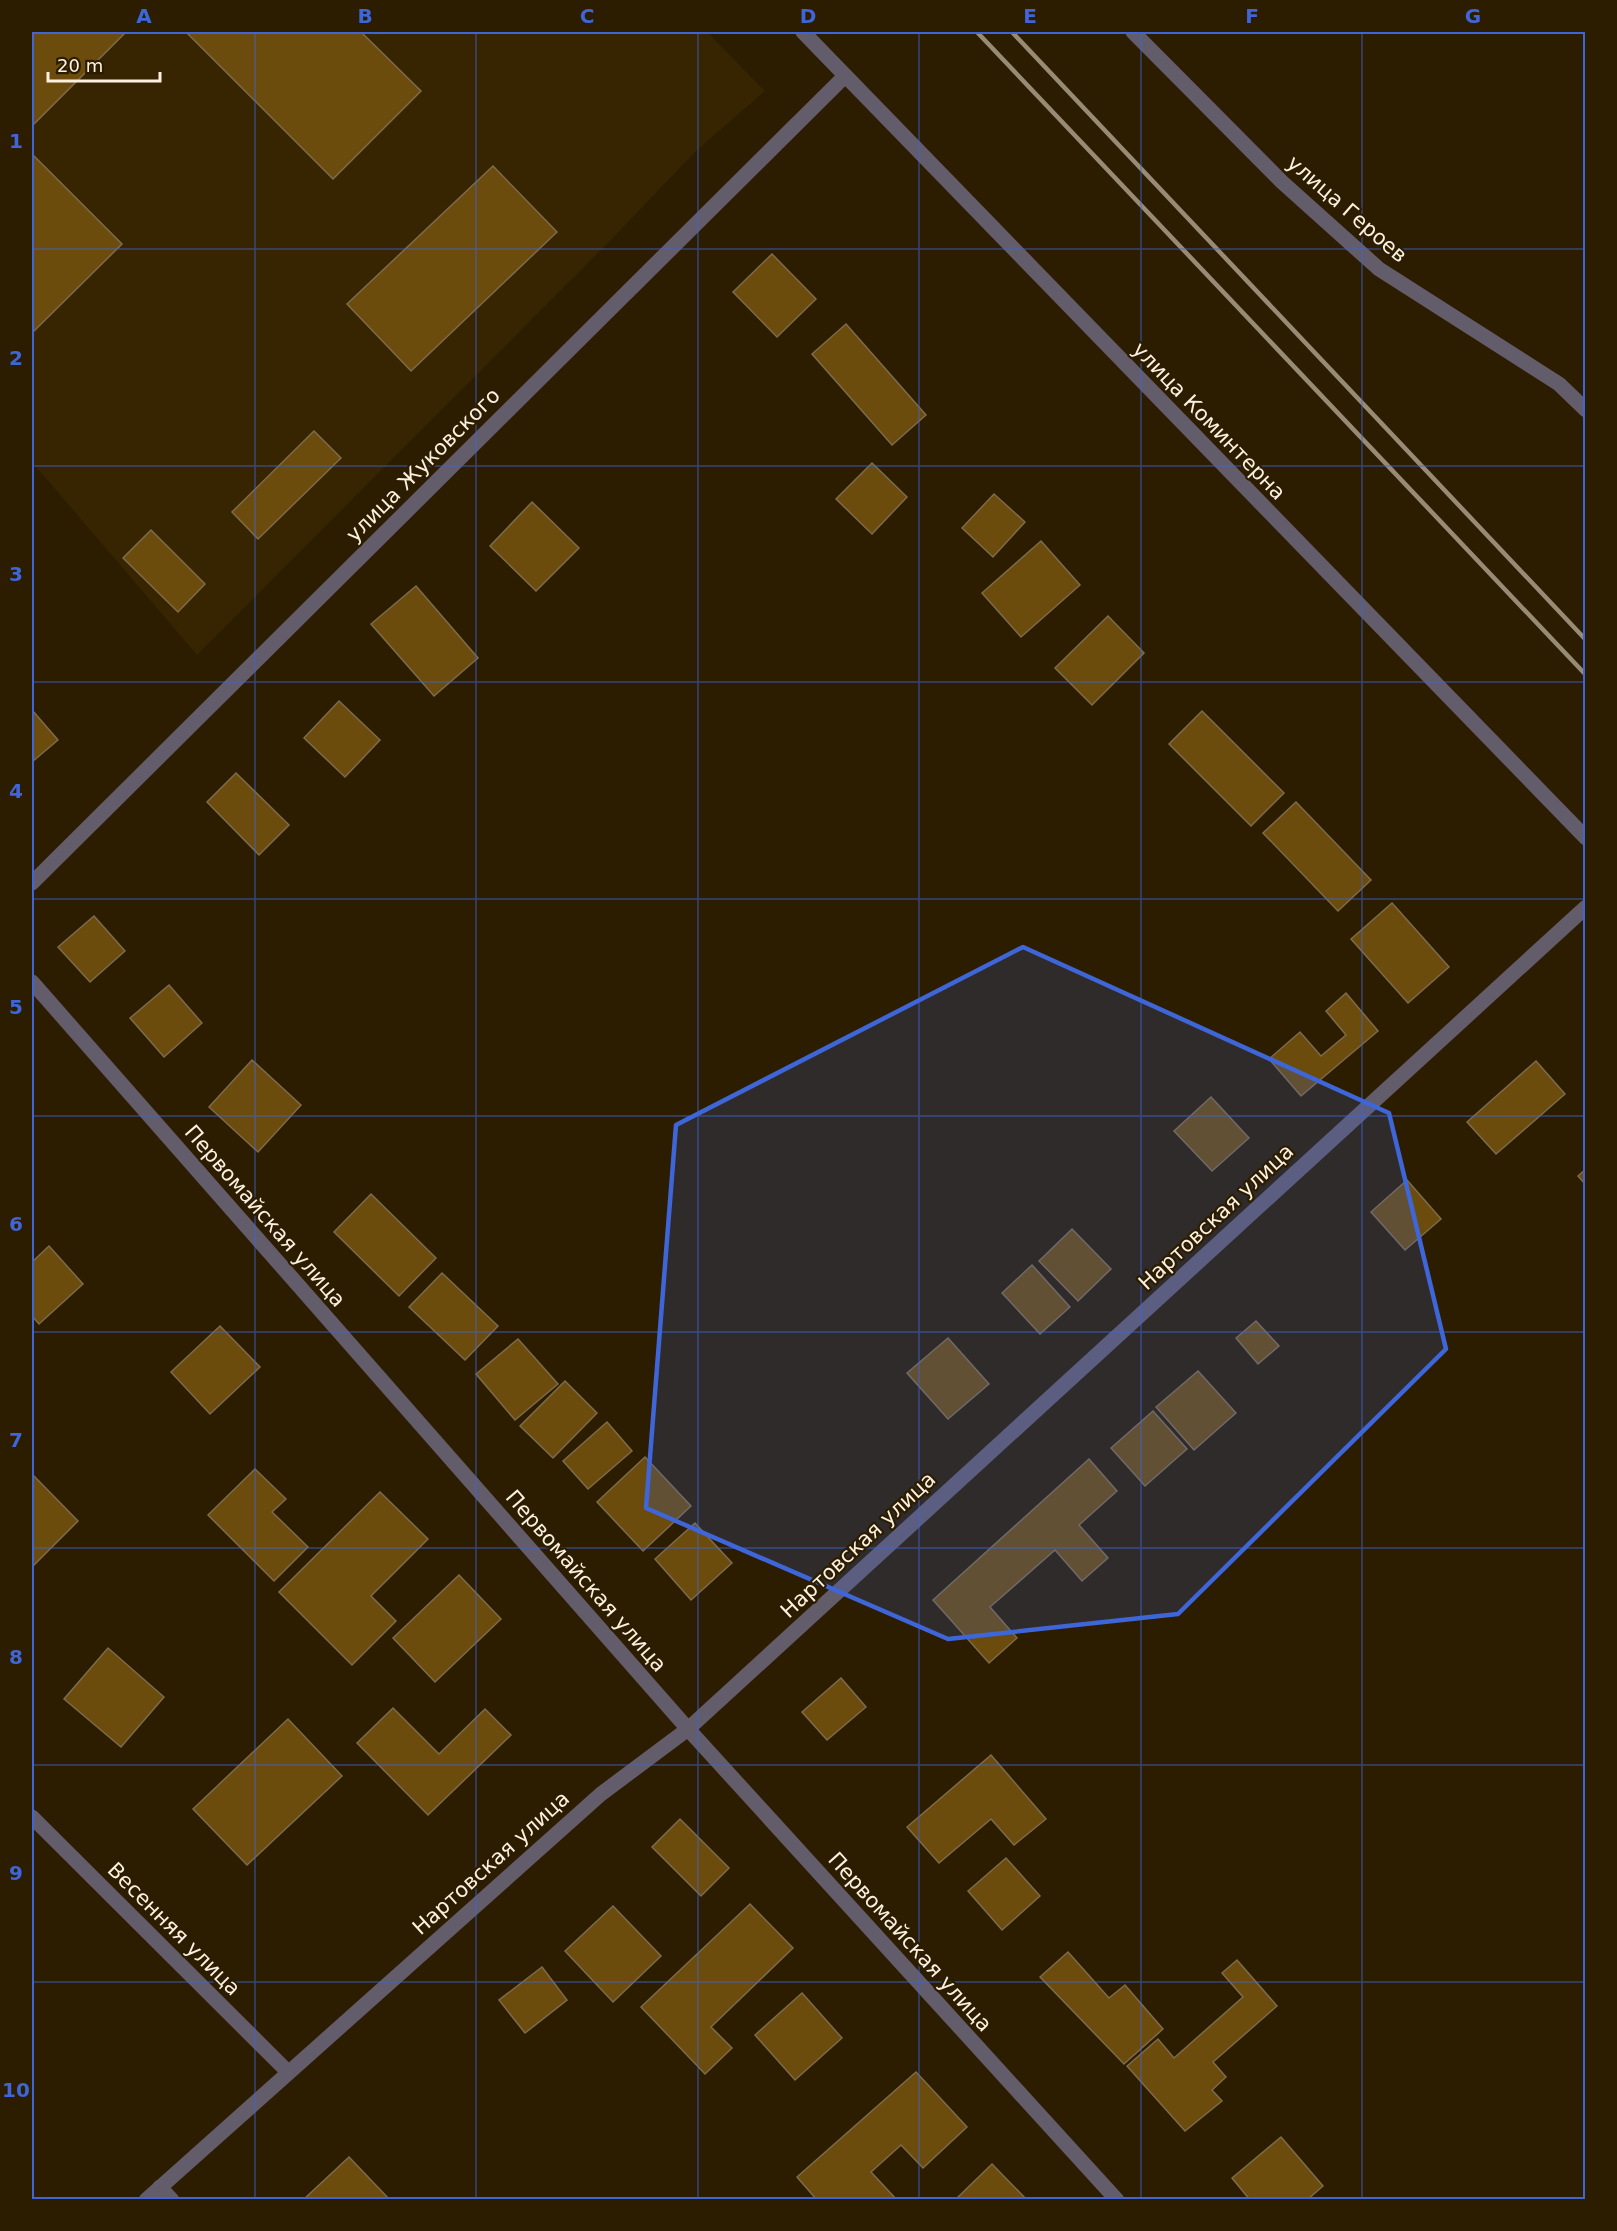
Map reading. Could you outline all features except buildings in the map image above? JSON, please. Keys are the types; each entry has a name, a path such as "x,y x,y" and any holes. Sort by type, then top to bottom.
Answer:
{"street":[{"name":"улица Коминтерна","path":"803,32 1586,838"},
{"name":"улица Героев","path":"1132,32 1282,182 1379,269 1559,384 1586,410"},
{"name":"улица Жуковского","path":"32,883 845,76"},
{"name":"Нартовская улица","path":"146,2199 601,1794 688,1729 1586,907"},
{"name":"Первомайская улица","path":"32,982 688,1729 1117,2199"},
{"name":"Весенняя улица","path":"32,1816 288,2072"},
{"path":"159,2187 172,2199"}],"highlighted area":[{"path":"1023,947 1389,1113 1446,1349 1178,1614 948,1639 646,1508 676,1125"}],"shaded area":[{"path":"32,32 707,32 765,91 696,151 608,243 197,655 32,462"}],"railway":[{"path":"977,32 1586,675"},
{"path":"1012,32 1586,640"}]}
